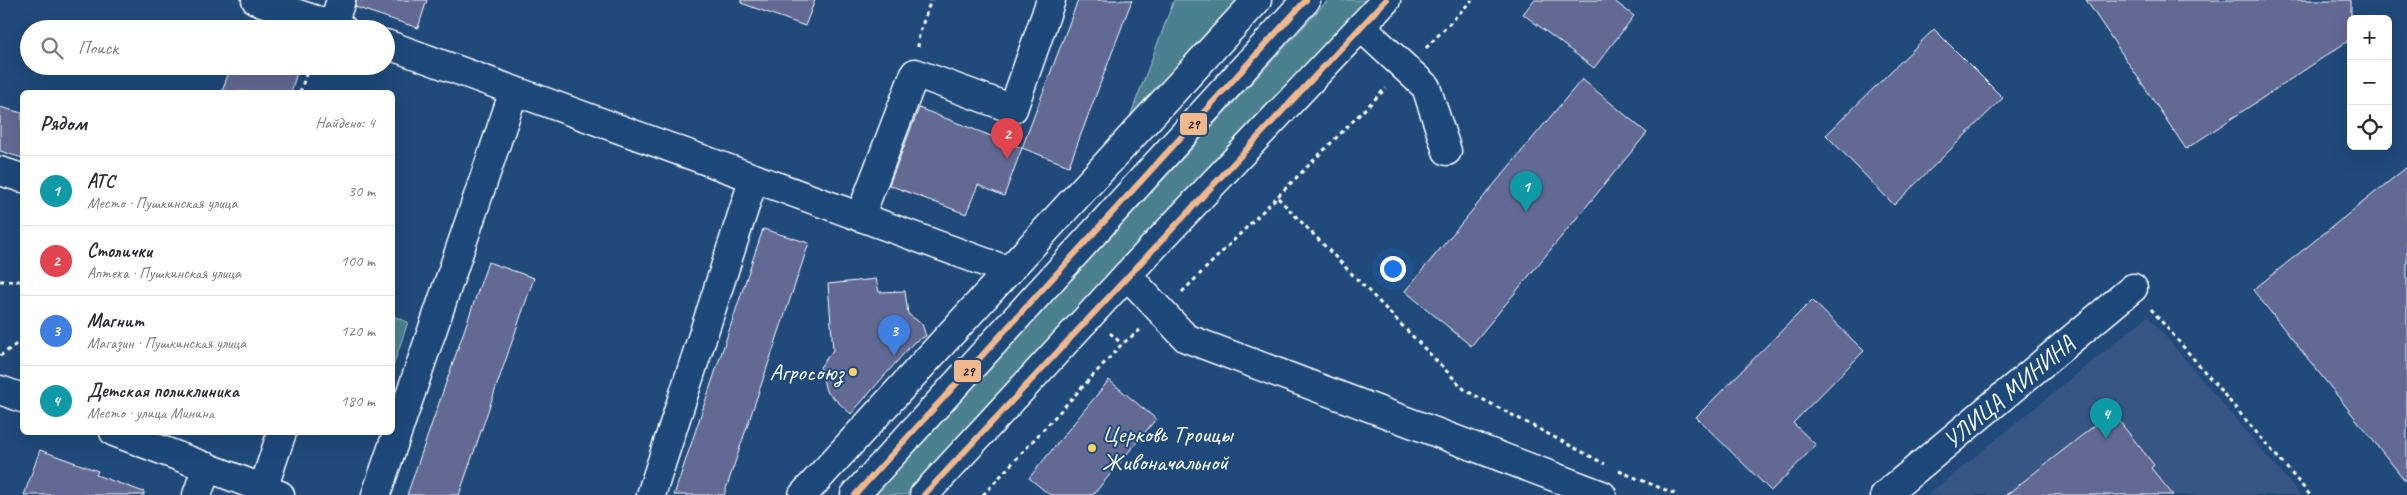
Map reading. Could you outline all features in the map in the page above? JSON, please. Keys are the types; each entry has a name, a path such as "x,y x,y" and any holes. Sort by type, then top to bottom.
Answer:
{"main road":[{"path":"256,0 339,18"},
{"path":"860,217 915,73 1014,109 1051,0"},
{"path":"803,495 1257,0"},
{"path":"855,495 1306,0"},
{"path":"924,495 1127,275 1386,0"},
{"path":"1361,27 1426,87 1447,151"},
{"path":"395,47 1009,271"},
{"path":"376,495 514,91"},
{"path":"0,171 20,177"},
{"path":"651,495 754,178"},
{"path":"1127,275 1186,338 1602,495"},
{"name":"УЛИЦА МИНИНА","path":"1885,495 2133,288"},
{"path":"0,390 20,397"},
{"path":"122,435 272,492 282,435"},
{"path":"197,495 207,467"}],"path":[{"path":"915,73 919,34 930,0"},
{"path":"982,495 1122,344 1162,313 1472,0"},
{"path":"301,90 306,75"},
{"path":"1278,198 1465,390 1620,472 1678,495"},
{"path":"0,280 20,281"},
{"path":"2133,288 2310,495"},
{"path":"0,356 20,341"}],"shaded area":[{"path":"2148,316 2300,495 1928,495"}],"green space":[{"path":"1174,0 1268,0 1112,164"},
{"path":"1328,0 1366,0 1071,315 906,495 874,495"},
{"path":"395,317 408,322 395,360"}],"building":[{"path":"356,0 427,0 418,28 355,7"},
{"path":"741,0 815,0 805,26 741,3"},
{"path":"1078,0 1132,0 1069,166 1022,148"},
{"path":"1534,0 1613,0 1634,16 1594,68 1523,14"},
{"path":"2086,0 2351,0 2351,15 2347,15 2347,42 2186,149"},
{"path":"1934,29 2003,98 1894,205 1826,135"},
{"path":"228,75 296,75 292,90 223,90"},
{"path":"1582,79 1647,133 1471,346 1405,291"},
{"path":"0,107 20,112 20,157 0,151"},
{"path":"919,108 1022,148 1004,196 978,185 966,214 889,185"},
{"path":"2407,167 2407,483 2253,290"},
{"path":"763,229 809,243 724,495 674,495"},
{"path":"488,262 534,278 459,495 407,495"},
{"path":"876,279 879,292 905,291 908,314 922,324 926,336 914,342 851,414 826,391 820,367 833,350 828,284"},
{"path":"1812,300 1864,351 1793,423 1816,445 1771,491 1696,417"},
{"name":"Церковь Троицы Живоначальной","path":"1109,380 1156,419 1093,495 1050,495 1029,478"},
{"path":"2112,412 2154,465 2151,468 2173,495 2006,495"},
{"path":"40,450 98,471 96,475 144,492 144,495 24,495"}],"transit line":[{"name":"29","path":"855,495 1306,0"},
{"name":"29","path":"924,495 1386,0"}],"place":[{"name":"Столички","path":"1007,159"},
{"name":"АТС","path":"1526,212"},
{"name":"Магнит","path":"894,356"},
{"name":"Агросоюз","path":"853,372"},
{"name":"Детская поликлиника","path":"2106,439"},
{"name":"Церковь Троицы Живоначальной","path":"1092,448"}]}
